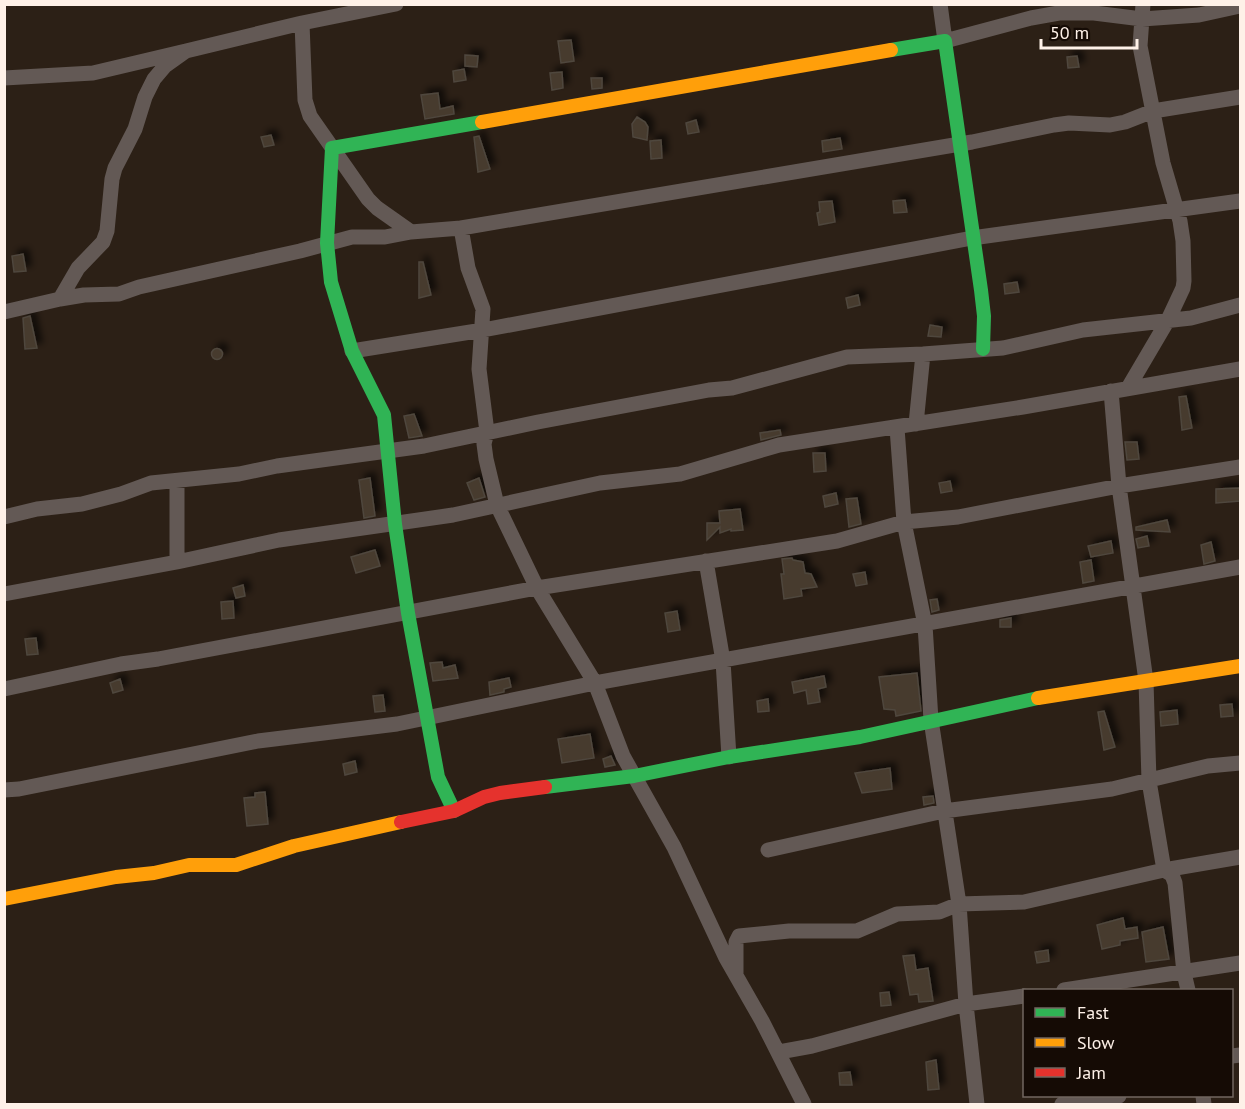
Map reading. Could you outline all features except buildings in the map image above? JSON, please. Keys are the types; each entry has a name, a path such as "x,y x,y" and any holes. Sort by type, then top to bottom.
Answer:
{"street":[{"path":"4,78 93,72 302,23 396,4"},
{"path":"940,4 984,316 983,349"},
{"path":"332,148 945,41 1031,18 1059,13 1142,12 1199,15 1240,6"},
{"path":"1128,388 1168,320 1183,288 1184,280 1183,241 1163,163 1140,46 1142,12"},
{"path":"302,23 305,100 310,116 376,208 411,232"},
{"path":"60,299 78,268 103,242 107,231 115,168 135,129 145,97 154,79 165,66 186,51"},
{"path":"4,312 84,295 119,294 139,287 352,237 386,237 411,232 461,228 959,144 1054,125 1069,123 1110,125 1153,111 1240,97"},
{"path":"332,148 327,243 331,282 352,351 384,415 394,524 426,717 438,777 454,812"},
{"path":"352,351 483,330 972,238 1240,201"},
{"path":"461,228 468,268 483,309 479,369 487,432 484,444 497,505 537,588 595,683 623,756 674,847 736,977 779,1052 804,1104"},
{"path":"4,517 37,509 82,504 151,483 240,474 277,466 448,442 487,432 709,390 732,388 836,359 1003,348 1083,330 1191,318 1240,304"},
{"path":"916,424 923,354"},
{"path":"4,594 177,562 279,540 394,524 600,483 695,471 779,445 897,428 1240,369"},
{"path":"1111,391 1119,486 1146,681 1149,781 1164,870 1172,875 1175,883 1184,973 1188,989"},
{"path":"897,428 904,522 925,625 931,720 959,904 966,1004 978,1104"},
{"path":"4,688 121,664 537,588 596,581 837,541 904,522 968,515 1119,486 1240,467"},
{"path":"177,480 177,562"},
{"path":"706,561 723,661 729,757"},
{"path":"4,790 19,789 258,741 397,724 595,683 1240,567"},
{"path":"4,899 189,865 236,865 341,834 454,812 484,797 500,793 634,776 729,757 860,737 1028,700 1240,666"},
{"path":"768,850 944,811 1079,794 1149,781 1208,766 1240,763"},
{"path":"736,977 736,942 739,936 789,931 857,931 897,914 939,912 959,904 1024,902 1164,870 1240,857"},
{"path":"1071,989 1240,963"},
{"path":"779,1052 812,1046 966,1004 1023,996"},
{"path":"1062,1104 1106,1097"}],"traffic: fast":[{"path":"891,50 945,41 981,290 984,316 983,349"},
{"path":"454,811 438,777 408,613 395,524 384,415 352,351 331,282 327,243 332,148 482,122"},
{"path":"545,787 634,776 729,757 860,737 1038,698"}],"traffic: slow":[{"path":"482,122 891,50"},
{"path":"1038,698 1240,666"},
{"path":"4,899 189,865 236,865 294,846 401,822"}],"traffic: jam":[{"path":"401,822 454,811 484,797 500,793 545,787"}]}
